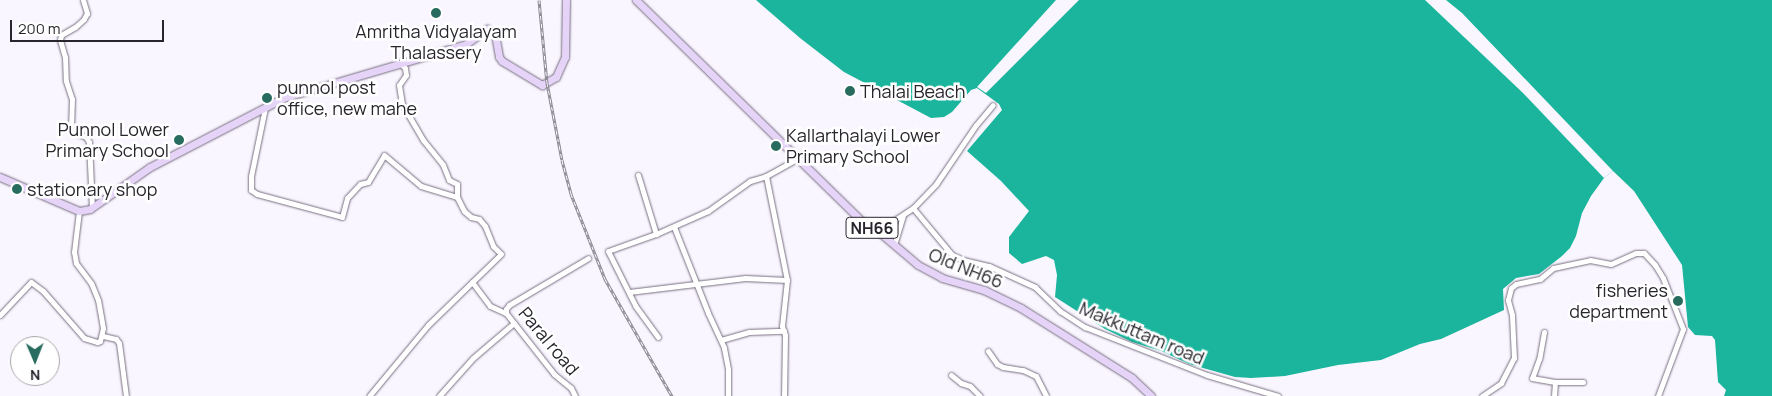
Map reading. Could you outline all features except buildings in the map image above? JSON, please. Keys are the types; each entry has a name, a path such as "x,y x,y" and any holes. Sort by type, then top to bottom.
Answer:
{"main road":[{"path":"0,178 79,211 92,208 150,167 283,98 466,44 487,29 495,34 499,57 502,61 537,84 542,85 556,77 565,57 566,0"},
{"name":"Old NH66","path":"636,0 799,157 864,223 878,231 918,265 942,278 984,290 1022,308 1132,378 1151,396"}],"street":[{"path":"83,0 87,13 84,19 76,28 61,36 60,40 63,49 66,82 72,99 71,127 73,132 86,137 90,142 92,208"},
{"path":"368,396 428,324 501,254 494,246 479,219 464,211 457,197 457,184 449,180 443,164 423,140 402,104 399,85 406,75 405,68 400,63"},
{"path":"878,231 913,208 936,184 976,125 993,105"},
{"path":"265,108 252,165 251,190 263,196 342,217 347,198 360,184 368,182 384,156 417,183 436,192 457,197"},
{"path":"658,338 634,305 608,251 674,227 708,211 750,181 766,176 799,157"},
{"path":"638,175 656,234"},
{"path":"766,176 787,280 782,326 784,332 784,396"},
{"name":"Makkuttam road","path":"913,208 952,255 989,266 1035,287 1060,311 1085,327 1207,375 1278,396"},
{"path":"79,211 74,252 76,263 90,283 98,300 103,336"},
{"path":"894,244 902,216"},
{"path":"674,227 721,340 727,359 728,396"},
{"path":"1482,396 1501,383 1514,358 1512,315 1508,300 1511,288 1516,284 1540,279 1553,268 1590,260 1611,264 1636,253 1644,254 1655,265 1663,278 1683,329 1658,396"},
{"name":"Paral road","path":"575,396 571,388 554,374 506,313 509,305 588,258"},
{"path":"629,292 745,278 787,280"},
{"path":"0,315 31,282 43,291 84,338 97,342 103,336"},
{"path":"472,282 490,306 506,313"},
{"path":"439,396 473,358 514,323"},
{"path":"721,340 749,332 784,332"},
{"path":"1544,332 1542,347 1532,378 1555,382 1583,382"},
{"path":"103,336 116,338 119,343 126,396"},
{"path":"988,351 1003,368 1023,370 1036,376 1046,396"},
{"path":"951,375 961,383 970,386 980,396"},
{"path":"1554,396 1555,382"}],"shaded area":[{"path":"756,0 1772,0 1772,396 1724,396 1726,390 1718,382 1715,340 1712,336 1695,335 1688,327 1682,265 1634,191 1613,171 1604,178 1591,196 1582,213 1576,236 1570,248 1562,256 1539,274 1516,278 1503,289 1504,310 1441,339 1420,344 1381,360 1338,365 1285,376 1251,378 1235,377 1189,364 1161,351 1132,342 1105,329 1055,297 1057,275 1054,260 1046,256 1022,264 1009,253 1009,237 1029,211 1001,181 967,151 1002,110 999,104 977,88 971,90 952,112 944,117 931,118 844,72 800,38"}],"pier":[{"path":"1056,0 1079,0 986,93 977,87"},
{"path":"1425,0 1446,0 1462,13 1613,171 1604,178 1523,93"}],"railway":[{"path":"539,0 547,83 562,160 571,194 605,279 672,396"}],"place":[{"name":"Amritha Vidyalayam Thalassery","path":"436,13"},
{"name":"Thalai Beach","path":"850,91"},
{"name":"punnol post office, new mahe","path":"267,98"},
{"name":"Punnol Lower Primary School","path":"179,140"},
{"name":"Kallarthalayi Lower Primary School","path":"776,146"},
{"name":"stationary shop","path":"17,189"},
{"name":"fisheries department","path":"1678,301"}]}
